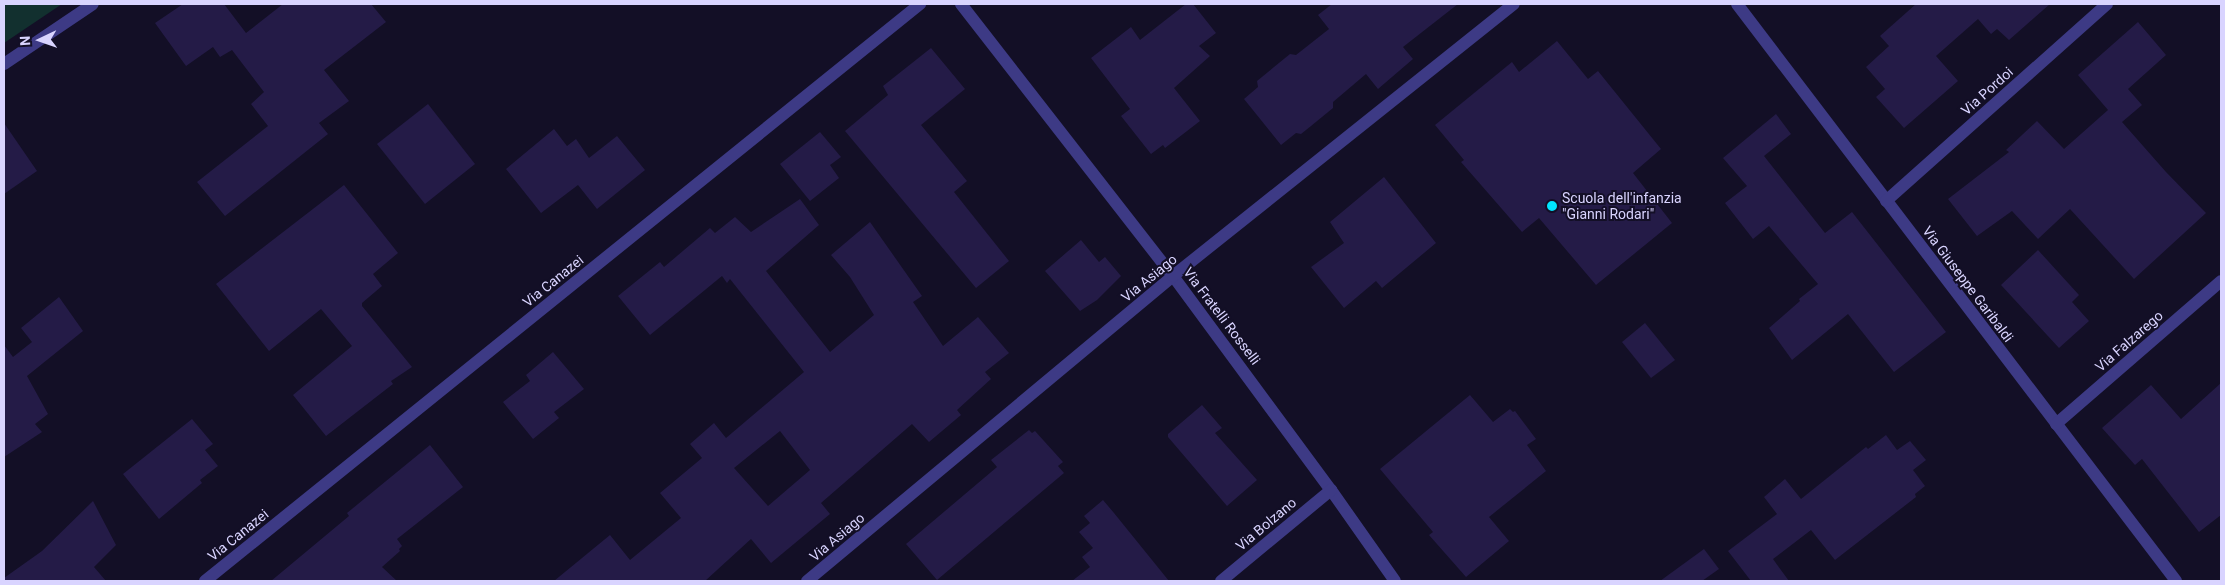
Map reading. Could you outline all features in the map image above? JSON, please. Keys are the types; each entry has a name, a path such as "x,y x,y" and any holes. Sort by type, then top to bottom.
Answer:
{"street":[{"path":"4,64 93,4"},
{"name":"Via Canazei","path":"205,581 920,4"},
{"name":"Via Fratelli Rosselli","path":"961,4 1174,276 1331,490 1395,581"},
{"name":"Via Asiago","path":"807,581 1174,276 1514,4"},
{"name":"Via Giuseppe Garibaldi","path":"1737,4 2176,581"},
{"name":"Via Pordoi","path":"1886,201 2107,4"},
{"name":"Via Falzarego","path":"2056,424 2221,281"},
{"name":"Via Bolzano","path":"1221,581 1331,490"}],"green space":[{"path":"4,4 62,4 4,43"}],"building":[{"path":"183,4 224,4 246,33 283,4 371,4 386,22 324,70 349,101 319,123 328,134 225,216 197,182 268,126 251,104 264,92 232,50 220,57 213,47 186,66 155,23"},
{"path":"1186,4 1193,4 1216,33 1199,46 1210,56 1174,88 1200,121 1165,148 1163,145 1151,154 1121,116 1130,109 1091,58 1131,27 1140,40"},
{"path":"1332,4 1458,4 1403,47 1413,59 1378,89 1366,74 1333,102 1333,108 1301,134 1296,133 1281,145 1244,99 1258,87 1257,81 1290,54 1296,55 1329,29 1318,15"},
{"path":"1916,4 2050,4 2009,40 1997,29 1991,34 1978,19 1936,56 1958,81 1904,128 1876,97 1885,89 1866,67 1889,46 1880,36"},
{"path":"2138,22 2166,55 2128,89 2142,105 2122,122 2166,172 2206,213 2134,279 2070,209 2038,239 2012,211 1977,236 1948,199 2009,152 2006,150 2037,121 2064,149 2108,110 2078,75"},
{"path":"1557,41 1588,79 1598,71 1661,149 1633,173 1672,223 1596,285 1539,218 1522,232 1461,162 1464,160 1435,125 1512,62 1519,72"},
{"path":"931,48 965,89 921,125 967,181 954,192 1009,261 976,288 845,131 888,95 883,86"},
{"path":"428,104 475,164 425,204 377,144"},
{"path":"1776,114 1791,134 1764,156 1825,233 1852,212 1946,332 1894,372 1848,314 1792,360 1769,328 1800,301 1799,299 1818,284 1769,226 1753,239 1725,203 1747,186 1723,158"},
{"path":"4,123 37,171 4,194"},
{"path":"554,129 567,146 576,139 589,158 617,136 645,170 597,209 578,185 541,213 506,169"},
{"path":"820,132 841,157 830,165 839,178 810,201 780,164"},
{"path":"1384,177 1436,243 1382,288 1376,281 1344,308 1311,267 1344,243 1330,222"},
{"path":"344,185 398,253 373,274 382,286 362,303 362,306 412,367 391,381 393,384 326,436 293,395 352,346 321,309 269,351 216,284"},
{"path":"800,199 819,225 766,271 830,352 874,315 850,277 831,255 870,222 922,296 913,302 943,346 978,317 1009,353 985,372 991,379 957,410 961,415 929,442 912,424 821,503 830,514 771,563 751,539 705,581 554,581 610,535 630,560 681,518 660,493 702,458 690,444 714,423 726,438 804,372 730,279 727,283 722,276 650,335 618,296 660,262 664,267 710,228 715,233 735,217 751,232","holes":["780,431 810,470 768,506 734,468"]},
{"path":"1081,240 1099,262 1105,257 1121,276 1097,300 1080,311 1045,271"},
{"path":"2038,250 2079,295 2072,302 2089,321 2059,348 2001,285"},
{"path":"59,297 83,331 27,376 48,414 35,424 42,432 4,457 4,345 13,357 32,342 21,328"},
{"path":"1645,323 1675,360 1651,378 1622,342"},
{"path":"553,352 584,389 554,412 559,418 533,439 503,402 530,381 526,375"},
{"path":"2221,383 2221,515 2199,532 2142,459 2135,465 2102,428 2151,385 2181,419"},
{"path":"1470,395 1493,422 1510,409 1513,412 1515,411 1536,439 1527,445 1546,471 1489,517 1509,541 1466,577 1429,535 1433,532 1380,469"},
{"path":"1202,405 1222,428 1215,433 1257,480 1227,506 1168,437 1168,434"},
{"path":"192,419 213,444 205,450 218,466 200,480 202,483 159,519 123,474"},
{"path":"1029,430 1032,433 1035,431 1063,462 1058,466 1064,473 937,580 906,544 997,467 991,460"},
{"path":"1886,435 1897,450 1910,441 1926,460 1913,470 1925,486 1915,494 1916,497 1835,560 1811,530 1773,559 1789,581 1751,581 1728,551 1777,514 1764,497 1785,479 1801,499 1866,447 1868,449"},
{"path":"430,445 463,487 397,539 402,546 399,549 400,551 382,567 397,581 271,581 349,516 347,513"},
{"path":"1103,500 1169,581 1072,581 1090,567 1082,557 1093,548 1079,532 1090,523 1084,516"},
{"path":"93,501 116,545 94,567 106,581 4,581 4,578 42,551"},
{"path":"1704,549 1719,569 1702,581 1660,581"}],"place":[{"name":"Scuola dell'infanzia \"Gianni Rodari\"","path":"1552,206"}]}
